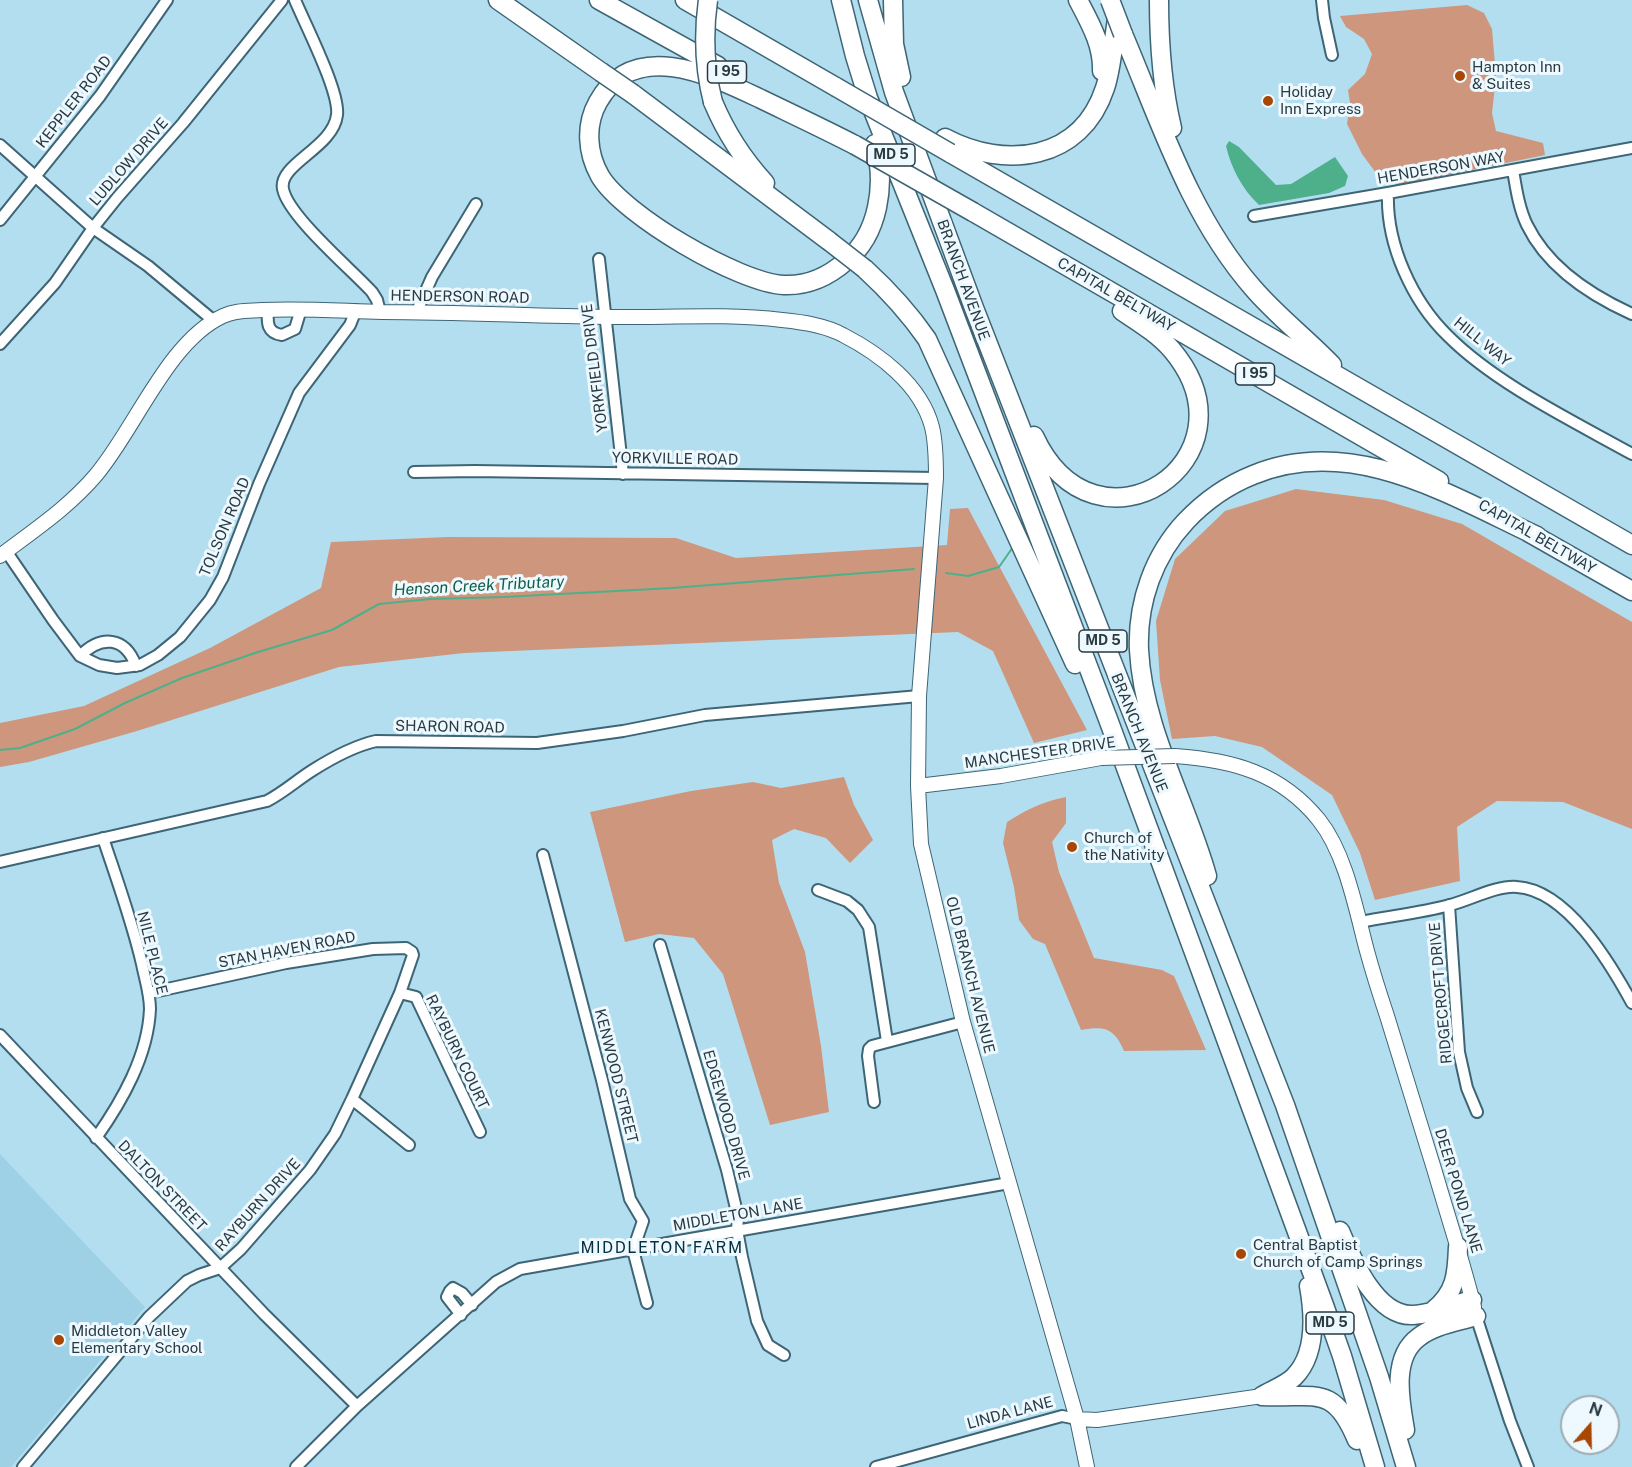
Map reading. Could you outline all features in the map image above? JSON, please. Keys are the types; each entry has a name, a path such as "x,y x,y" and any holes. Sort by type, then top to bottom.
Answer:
{"highway":[{"path":"498,0 633,94 865,269 907,311 938,359 1027,561 1072,655 1156,849"},
{"name":"CAPITAL BELTWAY","path":"599,0 1632,591"},
{"path":"840,0 850,57 876,149 880,177 876,212 866,240 856,253 831,273 801,284 770,284 734,271 706,257 651,223 608,187 591,156 589,144 591,120 595,108 608,88 633,71 664,66 691,70 720,81 855,145"},
{"name":"BRANCH AVENUE","path":"840,0 868,98 945,290 1108,719 1342,1356 1375,1467"},
{"path":"854,0 873,76 945,290"},
{"name":"BRANCH AVENUE","path":"868,0 894,92 974,308 1285,1105 1408,1467"},
{"path":"893,0 896,60 941,220"},
{"path":"1078,0 1096,38 1102,61 1099,92 1092,115"},
{"path":"1110,0 1181,171 1221,246 1253,289 1345,379"},
{"path":"947,145 993,154 1029,155 1056,147 1069,139 1092,115 1106,86 1120,0"},
{"path":"1159,0 1160,51 1167,105 1181,171"},
{"path":"695,2 704,41 705,62 713,102 734,146 769,188 828,241"},
{"name":"I 95","path":"695,2 947,145 1632,545"},
{"path":"973,212 1150,330 1173,351 1193,384 1199,414 1194,443 1179,468 1155,488 1127,497 1100,496 1071,484 1043,455 974,308"},
{"path":"1234,973 1200,850 1156,732 1142,673 1139,650 1142,610 1154,569 1166,547 1193,514 1226,488 1278,466 1318,461 1358,463 1401,476 1537,537"},
{"path":"1285,1105 1357,1270 1376,1296 1400,1312 1411,1315 1474,1308"},
{"path":"1262,1396 1294,1377 1305,1360 1311,1340 1313,1308 1308,1281 1278,1196 1278,1181"},
{"path":"1432,1312 1453,1287 1458,1247"},
{"path":"1408,1467 1400,1383 1405,1354 1419,1336 1474,1308"},
{"path":"1262,1396 1285,1398 1311,1396 1324,1398 1335,1404 1346,1415 1368,1467"}],"street":[{"name":"KEPPLER ROAD","path":"0,220 100,96 167,0"},
{"name":"LUDLOW DRIVE","path":"0,344 55,283 93,228 183,123 282,0"},
{"path":"295,0 334,94 337,114 329,135 286,175 283,190 292,210 372,292 380,312"},
{"path":"1322,0 1332,55"},
{"path":"0,145 93,228 148,266 214,321"},
{"name":"HENDERSON WAY","path":"1254,216 1632,148"},
{"path":"1512,170 1526,224 1556,266 1572,281 1632,315"},
{"name":"HILL WAY","path":"1388,193 1388,218 1403,272 1440,328 1478,362 1512,385 1632,454"},
{"path":"417,310 432,277 476,204"},
{"name":"YORKFIELD DRIVE","path":"599,259 623,474"},
{"path":"268,310 268,326 273,332 282,335 295,329 301,309"},
{"name":"TOLSON ROAD","path":"80,656 90,662 109,667 136,666 158,655 180,637 210,600 223,577 259,484 299,393 350,326 356,310"},
{"name":"HENDERSON ROAD","path":"3,553 72,501 98,473 168,367 189,340 214,321 236,311 417,310 604,317 742,317 819,326 841,334 888,365 912,388 926,408 932,428 936,447 936,478"},
{"name":"YORKVILLE ROAD","path":"414,472 936,478"},
{"name":"OLD BRANCH AVENUE","path":"936,478 919,696 918,816 924,860 963,1022 1077,1419 1087,1467"},
{"path":"3,553 80,656 96,643 111,642 126,649 136,666"},
{"name":"SHARON ROAD","path":"0,862 267,801 281,794 311,770 352,749 376,741 537,743 623,731 705,715 919,696"},
{"name":"MANCHESTER DRIVE","path":"918,786 991,777 1101,758 1175,756 1227,762 1248,769 1286,788 1320,821 1333,842 1360,922"},
{"name":"NILE PLACE","path":"96,1138 121,1098 138,1062 149,1017 148,993 136,938 103,838"},
{"name":"KENWOOD STREET","path":"543,855 630,1199 643,1221 633,1250"},
{"path":"1360,922 1449,905 1508,887 1525,888 1541,894 1579,924 1602,954 1632,1003"},
{"path":"818,890 847,901 858,910 869,927 887,1041"},
{"name":"RIDGECROFT DRIVE","path":"1449,905 1459,1052 1467,1088 1477,1112"},
{"name":"DEER POND LANE","path":"1360,922 1387,1018 1458,1247 1474,1308 1510,1420 1528,1467"},
{"name":"EDGEWOOD DRIVE","path":"660,945 716,1129 732,1191 738,1217 737,1230 757,1321 768,1345 784,1355"},
{"name":"STAN HAVEN ROAD","path":"148,993 286,963 373,949 397,947 409,949 412,955 409,970"},
{"name":"RAYBURN DRIVE","path":"22,1467 149,1317 187,1281 220,1268 267,1221 310,1170 335,1134 409,970"},
{"name":"RAYBURN COURT","path":"400,993 416,997 480,1132"},
{"path":"874,1102 869,1049 872,1046 963,1022"},
{"name":"DALTON STREET","path":"2,1040 220,1268 357,1406"},
{"path":"352,1099 409,1145"},
{"name":"MIDDLETON LANE","path":"296,1467 357,1406 496,1282 520,1269 1009,1183"},
{"path":"633,1250 647,1303"},
{"path":"461,1315 447,1297 453,1288 458,1290 472,1305"},
{"name":"LINDA LANE","path":"876,1467 1062,1416 1097,1420 1262,1396"}],"shaded area":[{"path":"1467,5 1484,13 1492,29 1496,77 1492,113 1496,131 1543,143 1545,155 1397,185 1376,173 1362,154 1347,124 1350,103 1348,90 1365,74 1372,54 1364,39 1346,27 1340,16"},
{"path":"1229,141 1239,147 1276,185 1291,184 1335,157 1348,176 1345,186 1329,193 1259,205 1242,185 1234,170 1226,146"},
{"path":"1296,489 1384,500 1462,524 1632,622 1632,829 1563,802 1497,801 1457,827 1460,881 1375,900 1360,853 1332,795 1262,747 1215,736 1172,739 1160,680 1156,621 1175,559 1225,511"},
{"path":"968,508 1087,730 1034,743 993,651 958,632 464,653 339,667 137,731 29,762 0,767 0,723 84,706 210,648 321,588 331,542 448,537 676,538 736,558 947,545 950,509"},
{"path":"844,777 854,805 873,840 850,863 826,838 794,829 772,840 779,883 805,952 821,1046 829,1112 770,1125 723,974 694,938 659,934 625,942 590,812 691,791 753,782 781,788"},
{"path":"1066,797 1066,823 1052,842 1059,872 1094,958 1162,970 1174,976 1206,1050 1124,1051 1116,1037 1108,1030 1096,1028 1081,1030 1045,944 1033,939 1019,920 1014,887 1003,843 1007,822 1035,806"},
{"name":"Middleton Valley Elementary School","path":"0,1154 145,1307 11,1467 0,1467"}],"waterway":[{"name":"Henson Creek Tributary","path":"946,573 968,576 999,567 1013,547"},
{"name":"Henson Creek Tributary","path":"0,750 20,748 75,729 125,703 182,678 332,630 379,604 430,599 672,588 914,569"}],"place":[{"name":"Hampton Inn & Suites","path":"1460,76"},
{"name":"Holiday Inn Express","path":"1268,101"},
{"name":"Church of the Nativity","path":"1072,847"},
{"name":"Central Baptist Church of Camp Springs","path":"1241,1254"},
{"name":"Middleton Valley Elementary School","path":"59,1340"}],"district":[{"name":"MIDDLETON FARM","path":"662,1248"}]}
